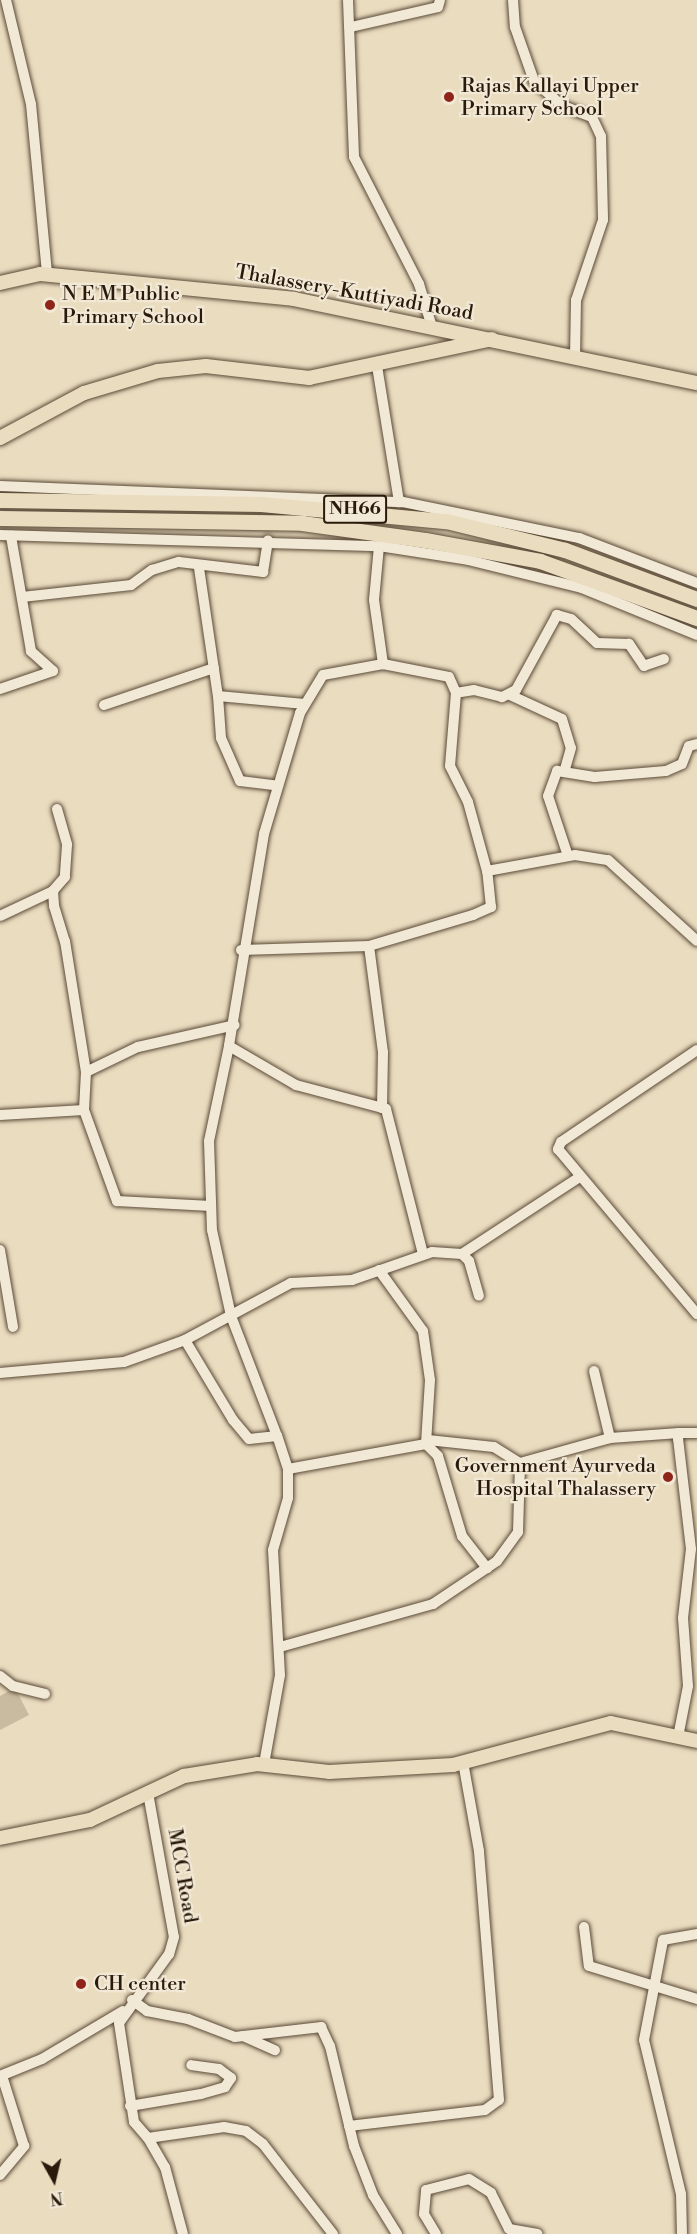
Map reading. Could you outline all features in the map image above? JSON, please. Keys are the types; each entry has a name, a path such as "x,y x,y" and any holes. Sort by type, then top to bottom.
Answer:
{"highway":[{"name":"NH66","path":"0,500 261,504 446,521 565,550 697,599"},
{"name":"NH66","path":"0,518 302,523 414,538 540,561 697,618"}],"main road":[{"name":"Thalassery-Kuttiyadi Road","path":"0,283 47,274 294,299 697,383"},
{"path":"0,438 84,393 158,371 206,366 309,378 377,366 494,339"},
{"path":"0,1838 90,1820 148,1792 198,1772 264,1764 329,1772 463,1762 610,1722 697,1741"}],"street":[{"path":"6,0 31,104 47,274"},
{"path":"348,0 351,27 354,157 419,284 432,327"},
{"path":"351,27 438,7 440,0"},
{"path":"513,0 515,27 534,81 563,106 592,117 601,136 603,220 576,300 575,357"},
{"path":"377,366 399,502"},
{"path":"0,486 399,502 579,538 697,583"},
{"path":"0,689 53,671 31,651 22,597 5,535 268,540 379,546 468,560 582,588 697,635"},
{"path":"22,597 130,585 152,570 179,562 199,568 263,572 268,540"},
{"path":"379,546 374,600 383,664"},
{"path":"199,568 218,696 221,738 240,781 278,786"},
{"path":"510,695 557,615 571,619 597,643 629,644 644,666 664,659"},
{"path":"241,950 369,946 484,911 493,898 487,871 468,801 450,766 456,693 449,677 383,664 323,675 305,704 278,786 241,950 235,1025 209,1141 211,1206 218,1269 231,1316 288,1468 288,1498 273,1550 280,1647 276,1708 264,1764"},
{"path":"104,705 214,668"},
{"path":"456,693 462,689 510,695 562,719 571,748 565,769 551,780 548,796 568,856"},
{"path":"218,696 305,704"},
{"path":"565,769 595,777 666,771 682,764 689,746 697,744"},
{"path":"0,916 53,891 65,877 67,845 57,809"},
{"path":"487,871 568,856 598,857 621,868 697,941"},
{"path":"53,891 87,1072 84,1110 117,1201 211,1206"},
{"path":"369,946 383,1052 382,1108"},
{"path":"87,1072 138,1047 235,1025"},
{"path":"229,1046 296,1084 382,1108 388,1112 397,1167 418,1218 423,1254"},
{"path":"697,1050 561,1142 561,1158 697,1314"},
{"path":"0,1115 84,1110"},
{"path":"0,1373 124,1362 184,1341 291,1283 330,1284 423,1254 462,1254 578,1178"},
{"path":"0,1250 13,1327"},
{"path":"462,1254 476,1275 479,1296"},
{"path":"379,1270 423,1330 430,1380 427,1442 438,1456 462,1536 487,1568"},
{"path":"184,1341 215,1398 249,1439 277,1436"},
{"path":"594,1371 610,1437"},
{"path":"288,1468 427,1442 494,1447 520,1463 610,1437 697,1432"},
{"path":"678,1737 689,1667 683,1618 691,1550 679,1433"},
{"path":"280,1647 433,1604 487,1568 513,1543 518,1532 520,1463"},
{"path":"0,1676 13,1686 45,1694"},
{"path":"349,2126 485,2110 499,2100 479,1851 463,1762"},
{"name":"MCC Road","path":"123,2011 169,1953 174,1937 148,1792"},
{"path":"584,1927 589,1966 653,1988 697,1999"},
{"path":"682,2234 681,2194 645,2040 663,1940 697,1934"},
{"path":"132,2000 147,2011 243,2036 275,2050"},
{"path":"0,2175 24,2146 1,2076 42,2059 123,2011"},
{"path":"123,2011 120,2037 130,2106 165,2167 183,2234"},
{"path":"243,2036 321,2027 349,2126 373,2195 397,2234"},
{"path":"130,2106 201,2094 225,2087 231,2078 219,2069 191,2065"},
{"path":"148,2138 224,2127 246,2131 263,2144 333,2234"},
{"path":"436,2234 424,2214 424,2196 450,2180 483,2184 507,2232 538,2234"}],"shaded area":[{"path":"15,1688 29,1715 0,1730 0,1696"}],"place":[{"name":"Rajas Kallayi Upper Primary School","path":"449,97"},
{"name":"N E M Public Primary School","path":"50,305"},
{"name":"Government Ayurveda Hospital Thalassery","path":"668,1477"},
{"name":"CH center","path":"81,1984"}]}
